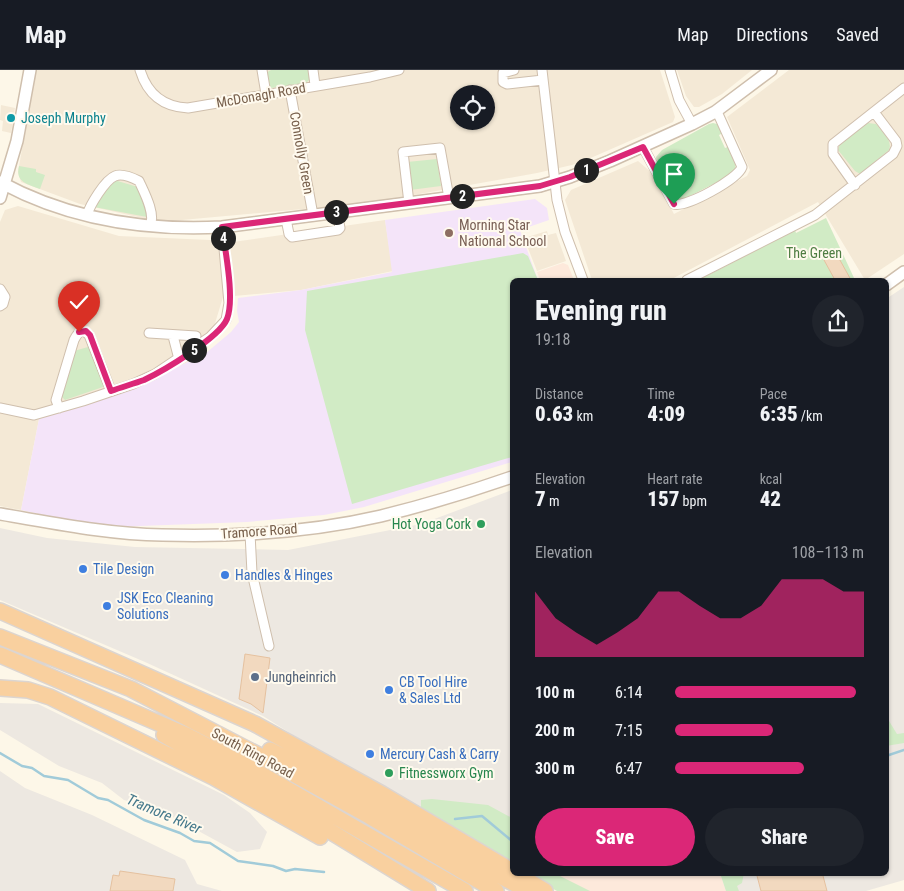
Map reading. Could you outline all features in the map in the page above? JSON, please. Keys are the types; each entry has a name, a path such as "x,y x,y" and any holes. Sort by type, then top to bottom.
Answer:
{"highway":[{"path":"0,611 255,724 382,794 510,870"},
{"name":"South Ring Road","path":"0,637 131,689 276,764 496,891"},
{"name":"South Ring Road","path":"0,655 186,735 254,770 465,891"},
{"path":"20,662 180,743 428,891"},
{"path":"0,688 28,690 50,697 140,740 252,798 415,891"},
{"path":"131,689 259,744 324,777 429,838 528,891"},
{"path":"115,704 248,774 336,825 438,891"},
{"path":"521,876 545,891"}],"street":[{"path":"0,198 2,184 17,141 30,70"},
{"name":"McDonagh Road","path":"140,70 146,86 152,94 165,104 188,108 399,70"},
{"path":"262,70 266,94"},
{"path":"312,70 315,85"},
{"path":"514,70 503,73 503,82 507,84 542,75 554,181 563,227 582,278"},
{"path":"670,70 679,100 692,124"},
{"path":"2,184 57,206 106,220 184,228 222,227 540,186 643,147 692,124 715,112 771,70"},
{"path":"855,185 833,154 832,146 836,139 904,88"},
{"name":"Connolly Green","path":"290,90 313,215"},
{"path":"643,147 674,204 682,205 710,192 737,176 742,167 719,116 715,112"},
{"path":"691,278 815,215 893,154 897,146 896,142 874,112"},
{"path":"409,203 403,152 440,148 449,198"},
{"path":"87,215 92,202 111,178 119,175 139,181 150,211 152,222 150,226"},
{"path":"286,219 290,235 301,236 338,230 340,228 337,212"},
{"path":"0,408 34,415 111,391 144,379 179,360 210,337 226,320 230,295 222,227"},
{"path":"889,283 904,272"},
{"path":"0,289 5,297 3,304 0,306"},
{"path":"59,408 56,400 73,343 77,333 81,331 86,331 90,335 111,391"},
{"path":"149,333 196,336"},
{"path":"173,336 179,360"},
{"name":"Tramore Road","path":"0,514 82,528 162,535 250,533 309,528 379,516 434,502 510,479"},
{"path":"250,533 252,573 270,646"}],"shaded area":[{"path":"36,70 660,70 675,117 673,122 572,165 369,203 160,222 80,204 21,182 18,172"},
{"path":"677,70 752,70 722,94 699,107 694,107 686,96"},
{"path":"789,70 904,70 904,254 868,278 864,278 818,202 674,278 591,278 565,200 571,190 638,161 652,173 674,214 747,176 750,170 727,117"},
{"path":"1,105 15,108 11,133 2,131 3,121 0,120"},
{"path":"535,199 547,208 549,220 520,230 537,278 510,278 510,463 364,507 324,515 247,522 113,527 80,523 21,510 39,419 137,387 206,353 231,332 239,322 237,311 238,298 301,290 392,272 385,220"},
{"path":"18,206 119,236 210,240 219,244 385,220 393,271 301,290 223,297 206,353 137,387 39,419 21,510 0,506 0,222 5,210"},
{"path":"547,231 548,235 556,233 566,261 537,271 524,238"},
{"path":"563,263 568,265 573,278 539,278 537,272"},
{"path":"904,287 904,880 866,891 726,891 721,876 889,876 889,297"},
{"path":"510,491 510,834 476,842 350,771 263,716 145,662 0,600 0,528 47,538 135,547 288,550 421,524"},
{"path":"0,703 38,704 224,795 250,813 267,832 260,849 237,852 158,809 124,800 102,783 59,766 0,730"},
{"path":"0,771 25,788 92,815 185,860 197,884 222,891 0,891"},
{"path":"539,876 721,876 726,891 568,891"}],"green space":[{"path":"271,70 310,70 310,79 306,83 271,88 269,87 266,73"},
{"path":"713,123 717,124 723,133 719,135 725,148 730,146 734,156 735,170 733,174 682,200 674,199 664,180 670,176 664,164 657,167 656,157 662,150"},
{"path":"868,123 876,124 886,136 890,146 889,150 860,174 855,171 838,150 840,143"},
{"path":"437,159 441,186 410,190 407,162"},
{"path":"19,166 36,169 36,172 45,175 40,189 20,179"},
{"path":"114,180 138,187 146,207 147,217 94,207"},
{"name":"The Green","path":"826,218 854,278 703,278 795,230 796,233"},
{"path":"523,253 528,256 537,278 510,278 510,458 352,504 305,330 307,291"},
{"path":"91,347 105,383 103,387 65,400 61,396 74,351"},
{"path":"889,721 897,734 904,733 904,743 889,746"},
{"path":"432,799 488,805 510,817 510,864 421,811 421,800"},
{"path":"530,876 560,876 590,891 557,891"},
{"path":"721,876 743,876 742,883 737,886 739,891 726,891"}],"building":[{"path":"836,253 850,278 834,278 824,260"},
{"name":"Jungheinrich","path":"245,654 270,658 263,713 251,704 239,699"},
{"path":"120,871 175,879 173,891 110,891 113,875 119,876"},
{"path":"757,876 823,876 827,891 761,891"}],"waterway":[{"name":"Tramore River","path":"889,755 904,750"},
{"name":"Tramore River","path":"0,753 22,766 32,768 44,776 68,780 98,798 108,800 144,820 180,833 194,841 210,843 238,861 273,866 286,871 295,869 324,872"},
{"name":"Tramore River","path":"455,819 482,816 510,839"}],"place":[{"name":"Joseph Murphy","path":"11,118"},
{"name":"Morning Star National School","path":"449,233"},
{"name":"Hot Yoga Cork","path":"481,524"},
{"name":"Tile Design","path":"83,569"},
{"name":"Handles & Hinges","path":"225,575"},
{"name":"JSK Eco Cleaning Solutions","path":"107,606"},
{"name":"Jungheinrich","path":"255,677"},
{"name":"CB Tool Hire & Sales Ltd","path":"389,690"},
{"name":"Mercury Cash & Carry","path":"370,754"},
{"name":"Fitnessworx Gym","path":"389,773"}],"route":[{"path":"79,332 86,331 90,335 111,391 133,384 154,374 195,349 219,330 226,320 229,309 230,295 222,227 540,186 570,177 643,147 674,204"}]}
